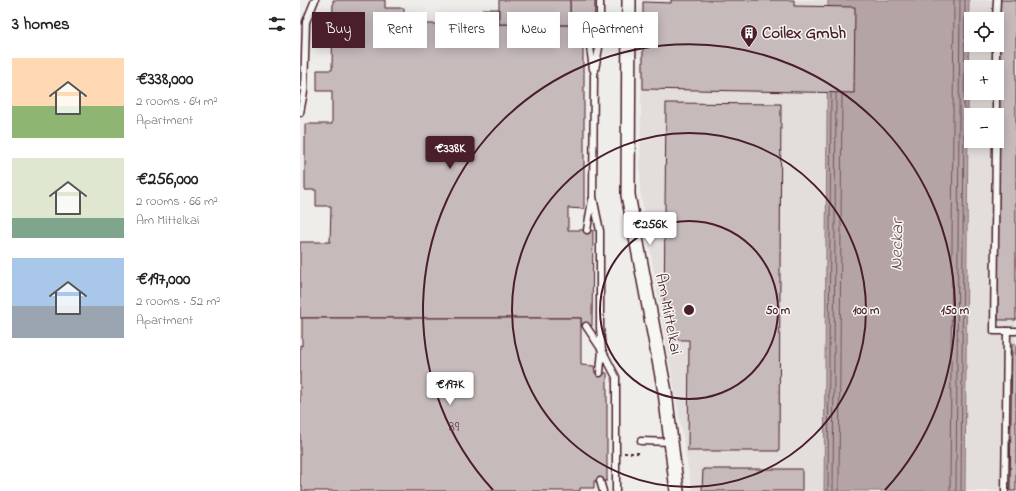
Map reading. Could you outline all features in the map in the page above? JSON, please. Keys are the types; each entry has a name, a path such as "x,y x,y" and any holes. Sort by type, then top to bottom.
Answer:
{"street":[{"name":"Am Mittelkai","path":"629,0 628,195 665,392 677,491"}],"lane":[{"path":"300,113 304,92 306,22 316,0"},
{"path":"594,75 600,42 600,0"},
{"path":"996,12 997,0"},
{"path":"587,230 593,196 594,75 590,48"},
{"path":"996,148 994,332 1016,331"},
{"path":"593,196 600,231 600,328 602,350 600,373"},
{"path":"586,326 602,350 616,377 616,491"},
{"path":"1005,491 1007,331"},
{"path":"641,442 672,442"},
{"path":"600,481 603,491"}],"path":[{"path":"632,453 640,453"}],"shaded area":[{"path":"642,0 828,0 824,491 692,491 640,192 642,48 658,48 658,12 642,12"},
{"path":"969,0 1016,0 1016,491 965,491 968,148 1004,148 1004,108 968,108 968,100 1004,100 1004,60 969,60 969,52 1004,52 1004,12 969,12"}],"water":[{"name":"Neckar","path":"828,0 969,0 969,12 964,12 964,52 969,52 969,60 964,60 964,100 968,100 968,108 964,108 964,148 968,148 965,491 824,491"}],"building":[{"path":"333,0 385,0 385,8 404,8 404,12 373,12 373,48 427,48 427,24 435,24 435,48 499,48 499,24 507,24 507,48 560,48 560,25 568,25 568,48 583,48 584,209 568,208 568,230 593,230 592,326 581,326 581,318 300,318 300,242 330,242 331,206 316,206 316,190 305,190 305,124 332,124 332,91 317,91 317,70 332,70 332,48 365,48 365,12 333,12"},
{"path":"499,0 570,0 568,25 560,25 560,12 507,12 507,24 499,24"},
{"path":"570,0 595,0 595,12 570,12"},
{"name":"Coilex Gmbh","path":"671,0 794,0 794,6 855,7 854,93 643,89 643,48 658,48 658,12 643,12 643,2 671,3"},
{"path":"1000,0 1016,0 1016,320 998,320 999,148 1004,148 1004,108 999,108 999,100 1004,100 1004,60 1000,60 1000,52 1004,52 1004,12 1000,12"},
{"path":"482,9 499,9 499,12 482,12"},
{"path":"666,103 781,104 779,451 688,451 689,340 671,340 672,315 664,315"},
{"path":"302,318 581,318 581,365 594,366 595,373 607,373 607,481 594,481 594,488 580,488 580,491 302,491 302,485 300,485 300,345 302,346"},
{"path":"1012,344 1016,344 1016,491 1010,491"},
{"path":"703,469 802,469 802,491 702,491"}],"place":[{"name":"Coilex Gmbh","path":"749,48"}]}
